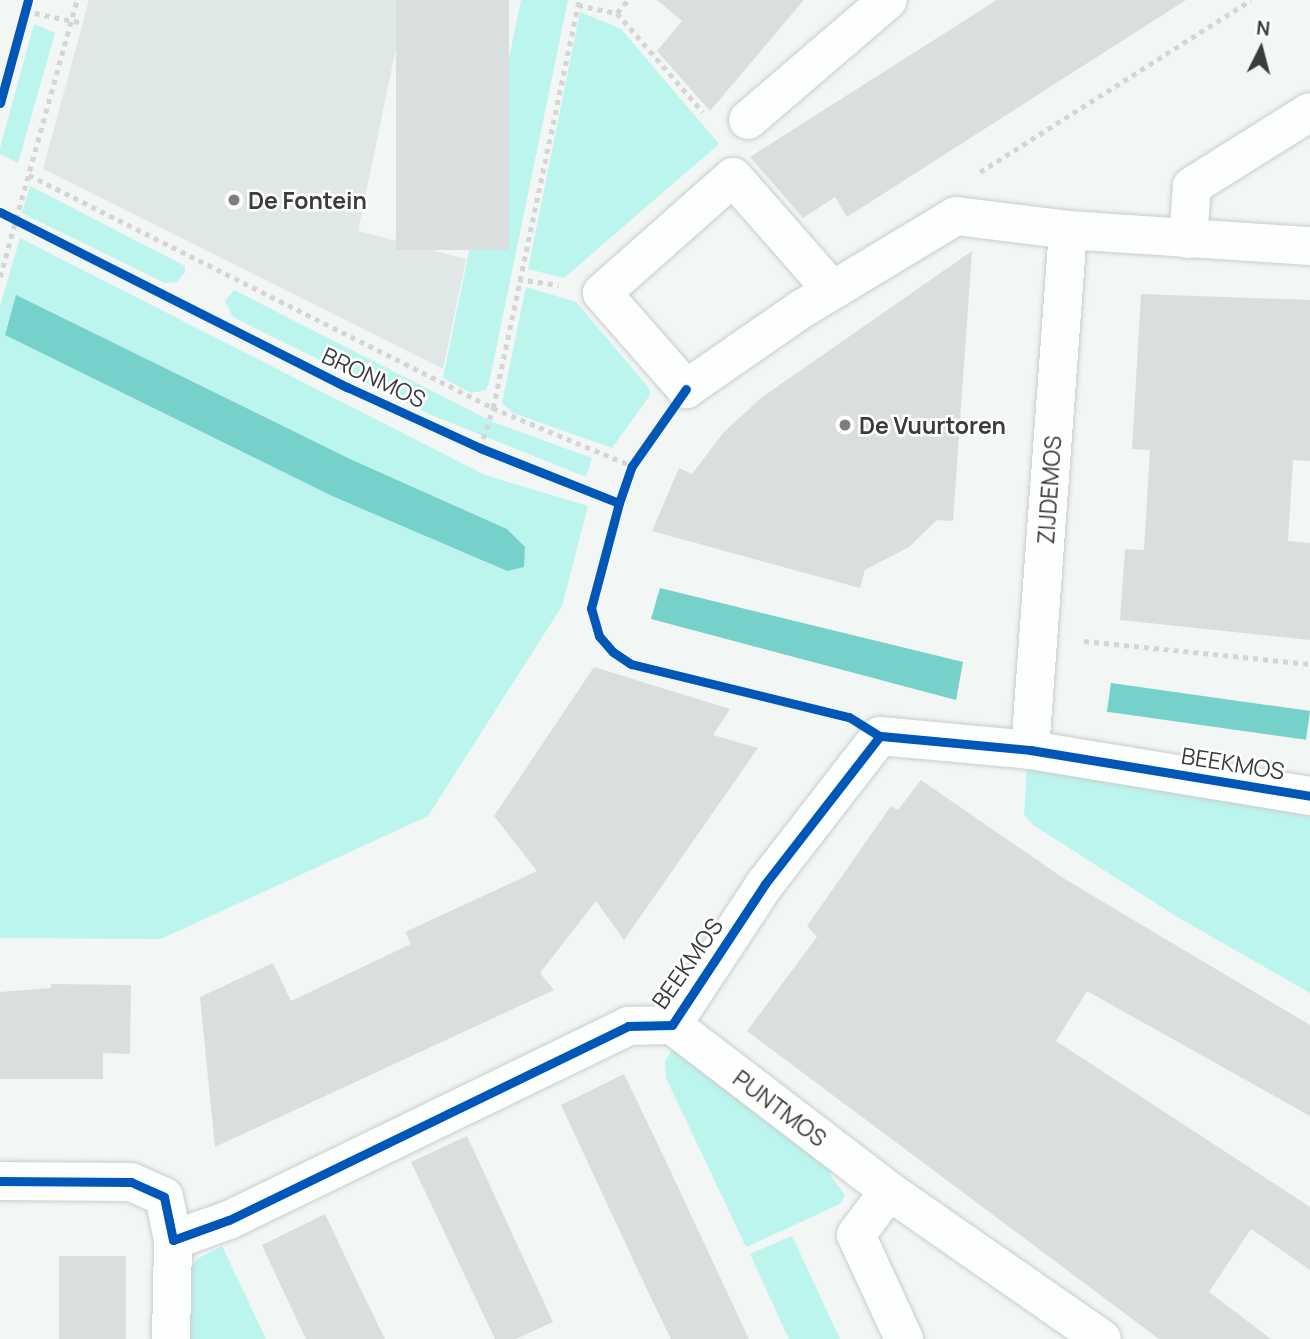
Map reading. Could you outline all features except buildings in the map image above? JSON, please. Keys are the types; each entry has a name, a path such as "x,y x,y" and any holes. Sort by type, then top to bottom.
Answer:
{"street":[{"path":"748,120 888,0"},
{"path":"1188,239 1192,186 1310,112"},
{"path":"832,290 733,177 602,293 686,389 832,290 956,216 1068,230 1310,246"},
{"name":"ZIJDEMOS","path":"1030,750 1068,230"},
{"name":"BEEKMOS","path":"173,1240 229,1220 628,1026 672,1025 765,884 880,736 1030,750 1310,796"},
{"name":"PUNTMOS","path":"672,1025 889,1191 1102,1339"},
{"path":"0,1181 131,1182 164,1197 173,1240 171,1339"},
{"path":"889,1191 856,1235 904,1339"}],"path":[{"path":"21,24 28,0"},
{"path":"0,277 13,217 29,175 76,0"},
{"path":"617,13 628,0"},
{"path":"956,216 966,181 1251,0"},
{"path":"480,448 493,408 578,3 617,13 726,138 733,177"},
{"path":"25,11 83,23"},
{"path":"29,175 493,408 632,466"},
{"path":"13,217 29,225"},
{"path":"468,443 492,453"},
{"path":"628,478 638,457"},
{"path":"1038,636 1310,664"}],"shaded area":[{"name":"De Fontein","path":"89,0 406,0 358,231 466,259 443,369 43,169"},
{"path":"521,0 568,0 489,383 486,390 471,393 443,378"},
{"path":"580,12 621,29 719,144 564,278 528,269"},
{"path":"34,24 55,33 18,163 0,154 0,148"},
{"path":"30,186 185,266 185,272 177,282 165,283 22,213"},
{"path":"20,238 485,475 588,506 562,606 428,816 161,939 0,938 0,306","holes":["16,296 350,459 507,529 524,547 506,571 332,496 5,335"]},
{"path":"526,287 576,302 649,388 650,395 612,448 513,413 502,403"},
{"path":"234,290 493,422 592,458 586,477 429,414 233,317 225,301"},
{"path":"16,295 350,459 507,529 525,547 524,567 507,571 332,496 5,335"},
{"path":"660,588 963,662 956,700 651,619"},
{"path":"1111,683 1310,711 1306,740 1107,712"},
{"path":"1027,768 1174,789 1310,817 1310,993 1179,918 1033,825 1024,815"},
{"path":"673,1049 834,1168 830,1175 845,1195 840,1204 746,1247 666,1078 665,1061"},
{"path":"792,1236 840,1339 789,1339 750,1254"},
{"path":"222,1246 266,1339 183,1339 188,1272 197,1259"}],"cycle path":[{"path":"0,103 28,0"},
{"name":"BRONMOS","path":"0,212 347,387 480,448 619,503 632,466 686,389"},
{"path":"619,503 591,608 599,636 613,652 631,664 849,717 880,736"},
{"path":"0,1181 131,1182 164,1197 173,1240 229,1220 628,1026 672,1025 765,884 880,736 1030,750 1310,796"}],"place":[{"name":"De Fontein","path":"234,200"},
{"name":"De Vuurtoren","path":"845,425"}]}
